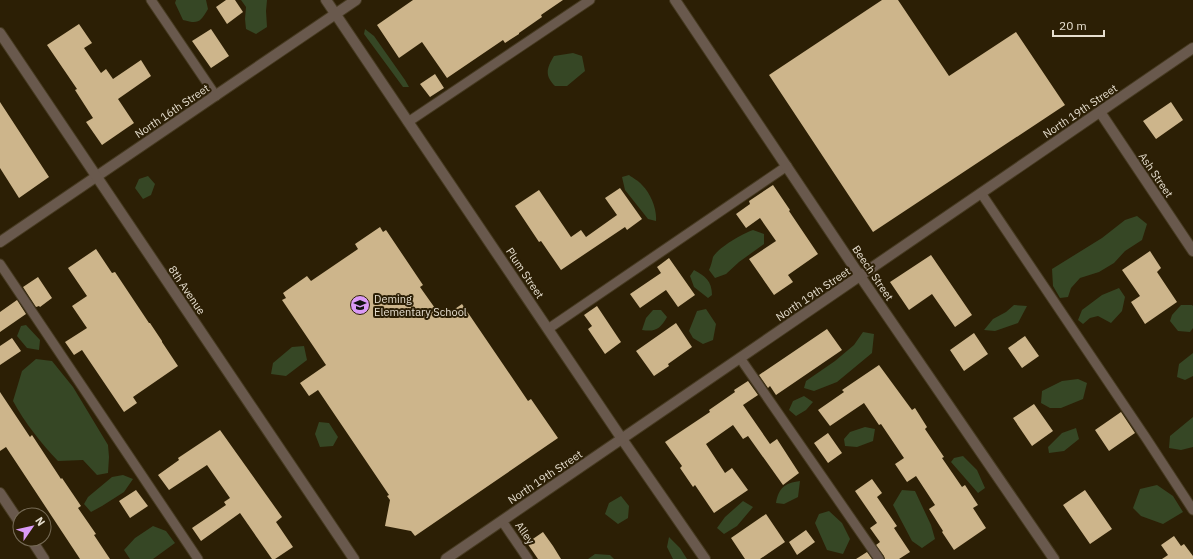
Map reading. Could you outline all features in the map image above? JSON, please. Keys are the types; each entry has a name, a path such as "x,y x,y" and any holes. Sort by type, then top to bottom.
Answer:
{"street":[{"name":"Plum Street","path":"326,0 548,330 705,559"},
{"name":"North 16th Street","path":"0,242 356,0"},
{"name":"Beech Street","path":"675,0 860,276 1054,559"},
{"name":"8th Avenue","path":"0,34 354,559"},
{"name":"North 19th Street","path":"446,559 1193,48"},
{"name":"Ash Street","path":"1100,112 1193,250"},
{"path":"0,493 12,511"},
{"path":"36,547 44,559"}],"lane":[{"path":"151,0 216,96"},
{"path":"408,122 590,0"},
{"path":"548,330 787,166"},
{"path":"981,193 1193,510"},
{"path":"0,264 198,559"},
{"path":"740,358 879,559"},
{"name":"Alley","path":"502,521 528,559"}],"green space":[{"path":"176,0 206,0 208,9 201,20 192,22 183,20 175,3"},
{"path":"241,0 267,0 267,27 256,34 246,29 246,7"},
{"path":"365,29 374,36 409,87 403,87 364,34"},
{"path":"573,53 582,56 585,71 567,86 555,86 548,75 548,68 554,56"},
{"path":"629,175 639,182 651,197 656,221 648,219 625,190 622,177"},
{"path":"148,176 155,184 151,195 143,199 135,188 139,179"},
{"path":"1137,216 1147,224 1142,240 1125,251 1114,263 1099,272 1080,278 1071,288 1068,297 1060,298 1053,286 1052,269 1102,238 1125,220"},
{"path":"753,230 764,234 764,244 739,262 726,274 715,278 709,270 713,257 716,253 731,241"},
{"path":"694,270 705,277 711,286 712,295 708,298 694,287 690,276"},
{"path":"1119,288 1125,297 1122,311 1111,323 1098,316 1090,318 1083,324 1078,320 1082,310 1102,295"},
{"path":"1014,305 1027,306 1018,323 995,331 984,330 993,319 1006,312"},
{"path":"1181,305 1193,306 1193,328 1190,332 1178,331 1170,321 1172,315"},
{"path":"706,309 716,324 713,340 703,344 693,338 689,331 697,311"},
{"path":"653,310 661,310 667,317 657,329 642,330 646,318"},
{"path":"26,325 40,340 39,350 27,348 17,336 21,326"},
{"path":"863,332 874,334 872,353 837,382 814,391 804,388 806,381 835,361 854,345"},
{"path":"304,346 307,360 286,376 271,374 273,363 292,347"},
{"path":"1193,353 1193,376 1185,380 1177,377 1179,364"},
{"path":"36,359 52,361 73,387 108,445 108,473 97,475 83,460 58,461 28,425 13,401 22,371"},
{"path":"1078,379 1087,383 1083,399 1061,408 1050,408 1041,403 1042,391 1062,381"},
{"path":"804,396 813,402 806,410 796,416 789,410 793,401"},
{"path":"1193,417 1193,447 1181,450 1169,448 1170,436"},
{"path":"319,422 329,423 338,437 333,446 320,447 315,434"},
{"path":"865,427 875,429 873,441 857,447 845,446 844,439 850,432"},
{"path":"1076,428 1079,439 1064,451 1049,453 1048,447 1062,433"},
{"path":"963,456 977,470 985,488 978,493 951,462 954,458"},
{"path":"123,475 133,479 124,492 91,512 84,504 88,497 112,477"},
{"path":"800,481 798,497 784,504 776,503 783,487 790,483"},
{"path":"1157,485 1173,496 1183,512 1163,524 1141,516 1133,508 1140,489"},
{"path":"902,490 915,491 931,525 935,539 922,548 912,541 893,505"},
{"path":"621,496 629,506 628,518 618,524 605,514 609,503"},
{"path":"743,501 753,507 737,526 724,534 717,528 725,517"},
{"path":"829,511 842,523 850,539 843,554 827,550 815,523 819,514"},
{"path":"153,526 166,531 175,543 153,559 130,559 124,550 135,538"},
{"path":"669,537 680,548 687,559 673,559 667,547"},
{"path":"595,554 610,555 614,559 588,559"}],"building":[{"path":"226,0 235,0 243,12 227,24 216,7"},
{"path":"413,0 563,0 541,15 542,17 519,34 505,43 503,40 447,78 422,42 399,58 377,25"},
{"path":"882,0 898,0 949,76 1016,32 1065,105 873,232 769,75"},
{"path":"79,24 92,43 84,48 101,73 106,69 113,79 141,60 151,76 118,99 134,123 102,145 86,122 93,118 75,90 77,89 47,45"},
{"path":"211,29 229,56 211,68 192,41"},
{"path":"435,74 444,88 430,97 420,84"},
{"path":"0,102 49,177 19,198 0,168"},
{"path":"1171,102 1183,120 1156,139 1143,121"},
{"path":"773,185 818,254 788,275 793,282 774,295 749,259 776,241 760,218 746,228 736,214 750,204 749,201"},
{"path":"620,188 642,219 627,230 625,227 561,270 541,241 539,242 515,206 539,190 571,237 581,230 586,237 617,215 605,198"},
{"path":"380,227 383,232 386,230 423,285 420,287 442,318 462,304 528,401 531,399 558,438 415,536 411,531 385,526 390,500 387,496 389,495 318,390 309,396 300,383 326,365 282,300 286,298 283,293 307,276 311,281 358,249 355,244"},
{"path":"96,249 112,273 115,272 178,366 133,397 137,403 124,412 82,350 74,355 65,342 87,328 72,306 87,296 68,268"},
{"path":"1150,251 1161,268 1157,272 1177,302 1145,324 1131,302 1140,296 1122,270"},
{"path":"931,255 972,315 955,327 932,294 909,310 890,282"},
{"path":"669,258 695,295 678,307 666,290 640,308 630,294 661,273 657,267"},
{"path":"38,277 52,298 40,307 36,307 23,287"},
{"path":"17,300 26,314 0,332 0,312"},
{"path":"597,306 621,342 605,354 588,329 592,326 584,315"},
{"path":"676,323 692,347 654,376 636,351"},
{"path":"827,329 842,350 776,395 770,386 768,388 759,375"},
{"path":"974,333 988,354 964,371 950,350"},
{"path":"1025,336 1039,356 1022,368 1008,348"},
{"path":"12,338 21,351 0,365 0,346"},
{"path":"879,365 912,410 915,408 927,427 925,429 944,457 942,458 962,487 965,485 978,505 973,508 986,528 954,550 929,509 935,505 916,476 907,482 895,464 904,458 881,424 879,425 864,403 830,426 818,410 844,392 842,390"},
{"path":"748,381 758,395 743,405 770,444 777,439 799,473 783,485 748,436 743,439 733,425 706,444 725,473 732,468 748,490 714,513 695,485 693,487 680,468 682,466 665,442 710,412 709,410"},
{"path":"0,392 30,437 32,435 81,506 78,508 96,534 94,535 110,559 80,559 52,517 52,507 46,507 6,447 0,451"},
{"path":"1034,404 1053,431 1032,446 1013,418"},
{"path":"1121,412 1135,433 1109,451 1095,430"},
{"path":"220,430 282,517 276,522 293,547 275,559 272,559 240,513 201,541 192,528 226,505 224,502 230,498 207,465 169,490 158,475 179,460 178,458"},
{"path":"828,433 842,453 828,463 814,443"},
{"path":"872,479 882,493 877,497 897,526 894,528 910,552 899,559 885,559 876,545 880,542 870,528 877,523 855,491"},
{"path":"136,490 148,506 130,518 119,501"},
{"path":"1085,490 1112,529 1090,544 1063,505"},
{"path":"766,514 785,542 760,559 745,559 731,538"},
{"path":"806,530 815,542 797,555 789,542"},
{"path":"543,532 561,559 538,559 527,543"},
{"path":"1174,536 1181,546 1184,544 1193,556 1193,559 1162,559 1168,555 1161,545"},
{"path":"867,552 872,559 856,559"}],"place":[{"name":"Deming Elementary School","path":"360,305"}]}
